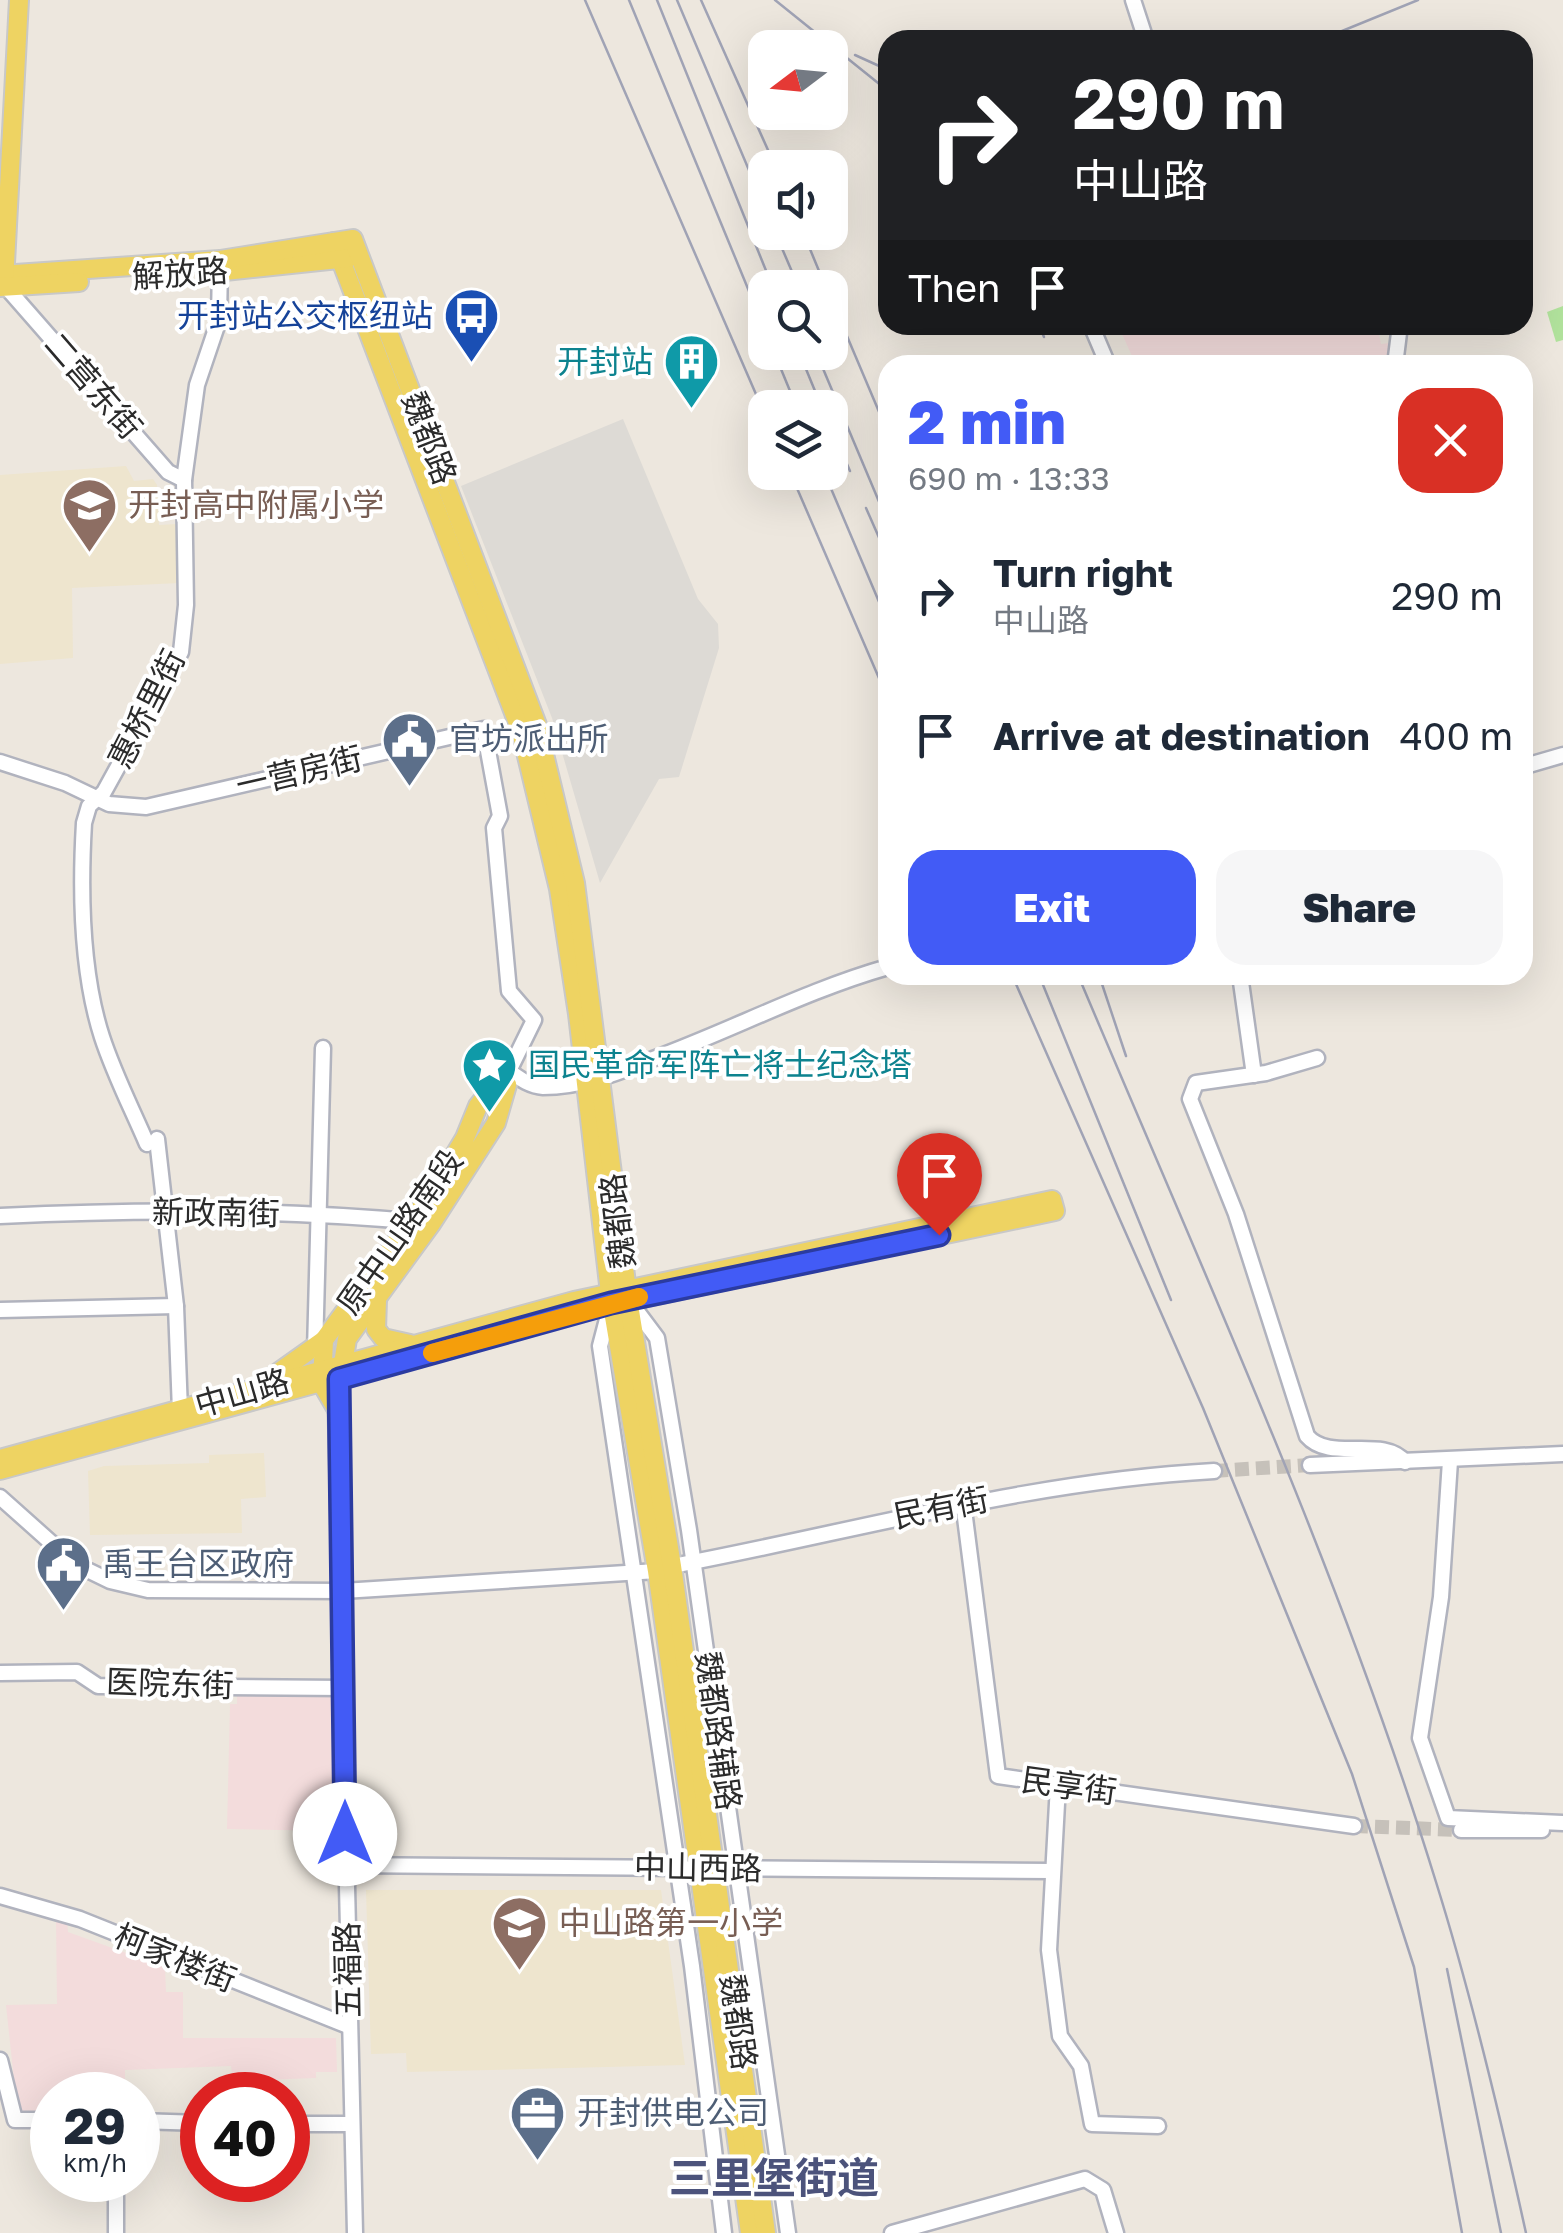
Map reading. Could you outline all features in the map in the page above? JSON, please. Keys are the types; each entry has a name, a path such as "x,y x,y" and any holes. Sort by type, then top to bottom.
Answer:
{"main road":[{"path":"2,281 19,0"},
{"name":"解放路","path":"2,281 220,266 346,249"},
{"name":"魏都路","path":"346,249 537,724 575,884 619,1296 766,2233"},
{"name":"原中山路南段","path":"332,1374 319,1345 422,1223 496,1123 506,1098 506,1076"},
{"name":"中山路","path":"0,1459 332,1374 416,1345 619,1296 1052,1200 1055,1211 619,1296 0,1470"},
{"name":"原中山路南段","path":"332,1374 348,1339 377,1300 422,1223"},
{"path":"377,1300 374,1322 384,1338 416,1345"},
{"path":"235,1396 319,1345"},
{"path":"332,1374 336,1408"},
{"name":"魏都路","path":"707,1868 752,2233"}],"street":[{"path":"1133,0 1143,30"},
{"name":"惠桥里街","path":"180,1411 176,1306 166,1211 152,1142 102,1037 93,1000 83,845 87,810 97,800 182,652 186,606 184,480 197,385 219,320 220,266"},
{"name":"二营东街","path":"2,281 168,472 184,480"},
{"name":"一营房街","path":"0,762 65,783 97,800 132,808 188,800 484,729 500,816 494,828 509,990 534,1020 506,1076"},
{"path":"1533,763 1563,754"},
{"path":"506,1076 542,1086 593,1080 742,1026 822,987 878,970"},
{"path":"1241,985 1254,1074"},
{"path":"319,1345 323,1048"},
{"path":"1317,1058 1254,1074 1196,1082 1190,1099 1236,1214 1307,1436 1320,1446 1395,1453 1405,1462"},
{"name":"新政南街","path":"0,1216 166,1211 318,1214 422,1223"},
{"name":"魏都路辅路","path":"723,2225 677,1868 600,1346 619,1296 657,1338 738,1868 788,2233"},
{"path":"0,1310 176,1306"},
{"name":"五福路","path":"336,1408 355,2233"},
{"path":"1310,1465 1563,1454"},
{"path":"1450,1461 1442,1597 1421,1725 1423,1751 1448,1818 1563,1822"},
{"name":"民有街","path":"0,1497 63,1556 88,1572 128,1586 217,1594 342,1591 664,1568 963,1502 1098,1480 1214,1471"},
{"name":"民享街","path":"963,1502 998,1776 1354,1826"},
{"name":"医院东街","path":"0,1673 77,1672 98,1686 344,1688"},
{"path":"1058,1786 1050,1871 1049,1950 1060,2036 1084,2073 1088,2117 1096,2125 1158,2126"},
{"path":"1461,1830 1563,1832"},
{"name":"中山西路","path":"346,1865 1050,1871"},
{"name":"柯家楼街","path":"0,1896 80,1919 348,2026"},
{"path":"0,2060 15,2120 30,2120"},
{"path":"310,2124 351,2124"},
{"path":"892,2233 1086,2179 1103,2190 1116,2233"},
{"path":"116,2202 116,2233"},
{"path":"723,2225 752,2233"}],"shaded area":[{"path":"1122,335 1379,335 1381,344 1390,343 1386,355 1132,355"},
{"path":"623,419 698,599 718,624 719,648 679,777 659,779 600,883 552,718 461,486"},
{"name":"开封高中附属小学","path":"126,466 134,481 153,479 157,485 159,525 177,524 180,583 72,588 73,658 0,664 0,475"},
{"path":"264,1453 266,1497 241,1499 242,1533 90,1535 88,1471 104,1466 209,1463 209,1455"},
{"path":"237,1694 332,1694 332,1831 227,1829 230,1704 237,1704"},
{"name":"中山路第一小学","path":"366,1890 661,1890 685,2065 407,2072 406,2053 371,2054"},
{"path":"56,1920 67,1920 68,1932 165,1967 166,1992 183,1992 183,2038 336,2038 337,2072 316,2072 316,2078 310,2078 310,2072 232,2072 231,2066 30,2072 30,2117 18,2117 6,2005 57,2004"}],"green space":[{"path":"1563,306 1563,340 1556,342 1547,312"}],"tunnel":[{"path":"1214,1471 1310,1465"},
{"path":"1354,1826 1461,1830"}],"railway":[{"path":"585,0 754,390"},
{"path":"629,0 748,289"},
{"path":"657,0 766,270"},
{"path":"677,0 748,168"},
{"path":"701,0 768,150"},
{"path":"775,0 878,83"},
{"path":"1344,30 1418,0"},
{"path":"855,55 878,65"},
{"path":"783,250 791,270"},
{"path":"810,250 819,270"},
{"path":"848,339 878,409"},
{"path":"781,370 790,390"},
{"path":"806,370 815,390"},
{"path":"824,370 878,499"},
{"path":"848,466 850,471"},
{"path":"798,490 878,676"},
{"path":"832,490 878,599"},
{"path":"866,508 878,535"},
{"path":"1016,985 1203,1408 1352,1774 1414,1967 1462,2233"},
{"path":"1043,985 1171,1300"},
{"path":"1082,985 1314,1537 1398,1766 1462,1969 1526,2233"},
{"path":"1102,985 1126,1056"},
{"path":"1447,1969 1501,2233"}],"slow traffic":[{"path":"432,1353 639,1297"}],"place":[{"name":"开封站公交枢纽站","path":"472,365"},
{"name":"开封站","path":"692,411"},
{"name":"开封高中附属小学","path":"89,554"},
{"name":"官坊派出所","path":"410,788"},
{"name":"国民革命军阵亡将士纪念塔","path":"489,1114"},
{"name":"禹王台区政府","path":"63,1613"},
{"name":"中山路第一小学","path":"520,1972"},
{"name":"开封供电公司","path":"538,2162"}],"district":[{"name":"三里堡街道","path":"774,2178"}],"route":[{"path":"345,1834 336,1408 339,1379 611,1303 939,1235"}]}
